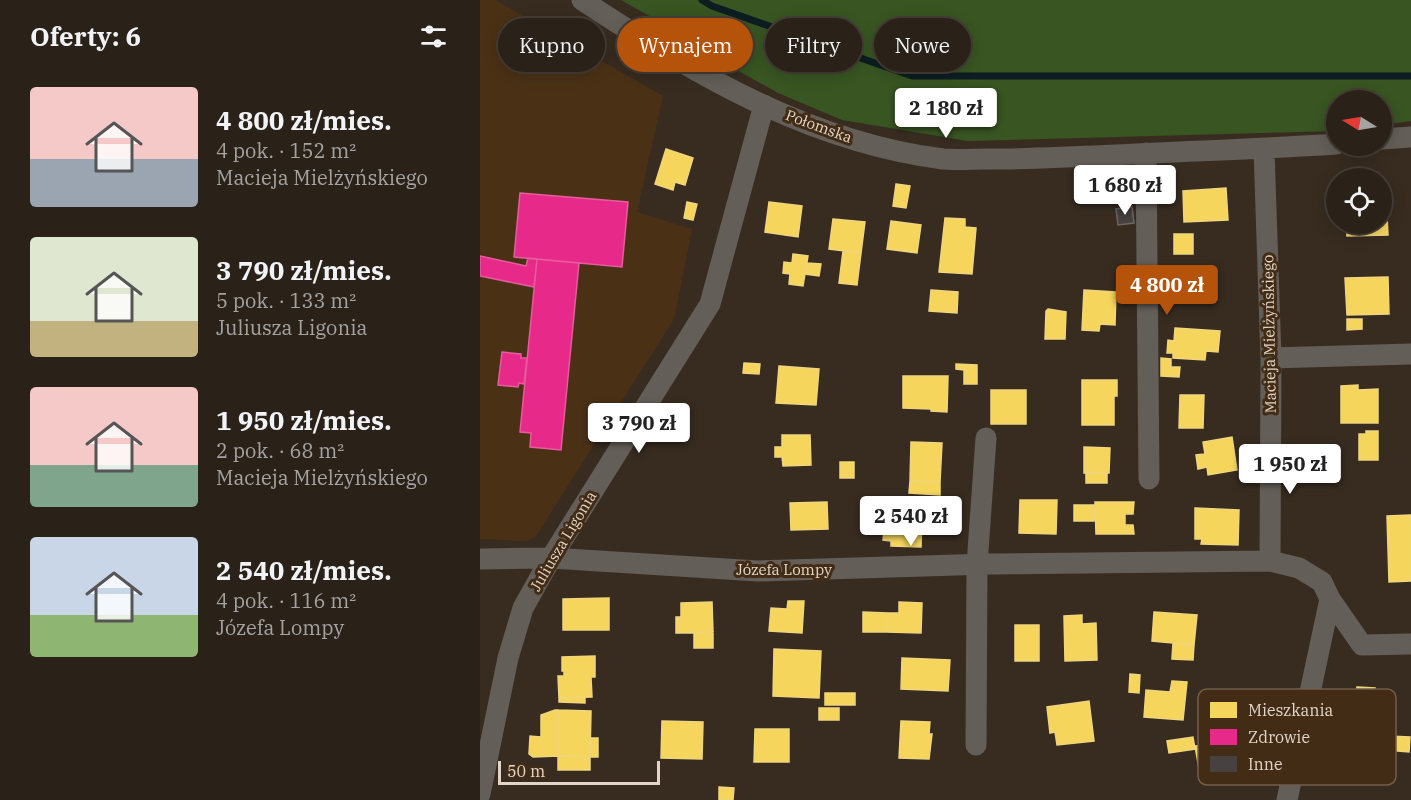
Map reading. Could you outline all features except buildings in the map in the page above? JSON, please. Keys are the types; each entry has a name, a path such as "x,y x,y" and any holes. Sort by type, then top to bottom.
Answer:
{"street":[{"name":"Połomska","path":"582,0 682,64 735,92 815,128 879,146 944,159 1025,160 1326,145"},
{"name":"Juliusza Ligonia","path":"480,794 508,658 523,608 551,558 710,304 764,105"},
{"path":"1392,139 1411,137"},
{"name":"Macieja Mielżyńskiego","path":"1264,149 1271,358 1270,561"},
{"path":"1146,153 1149,479"},
{"path":"1271,358 1411,354"},
{"path":"976,745 976,564 987,438"},
{"name":"Józefa Lompy","path":"480,559 551,558 758,571 976,564 1270,561"},
{"path":"1270,561 1299,568 1322,582 1330,599 1362,645 1411,644"},
{"path":"1311,689 1330,599"},
{"path":"1287,800 1290,785"}],"shaded area":[{"path":"480,0 495,0 526,18 498,18 498,72 605,72 605,63 617,70 617,72 621,72 663,96 637,212 692,229 674,319 536,536 527,541 480,539"}],"green space":[{"path":"621,0 1411,0 1411,121 1392,124 1392,90 1326,90 1326,131 968,141 842,120 778,93 740,72 753,72 753,18 653,18"}],"waterway":[{"path":"702,0 712,6 912,76 1411,76"}]}
